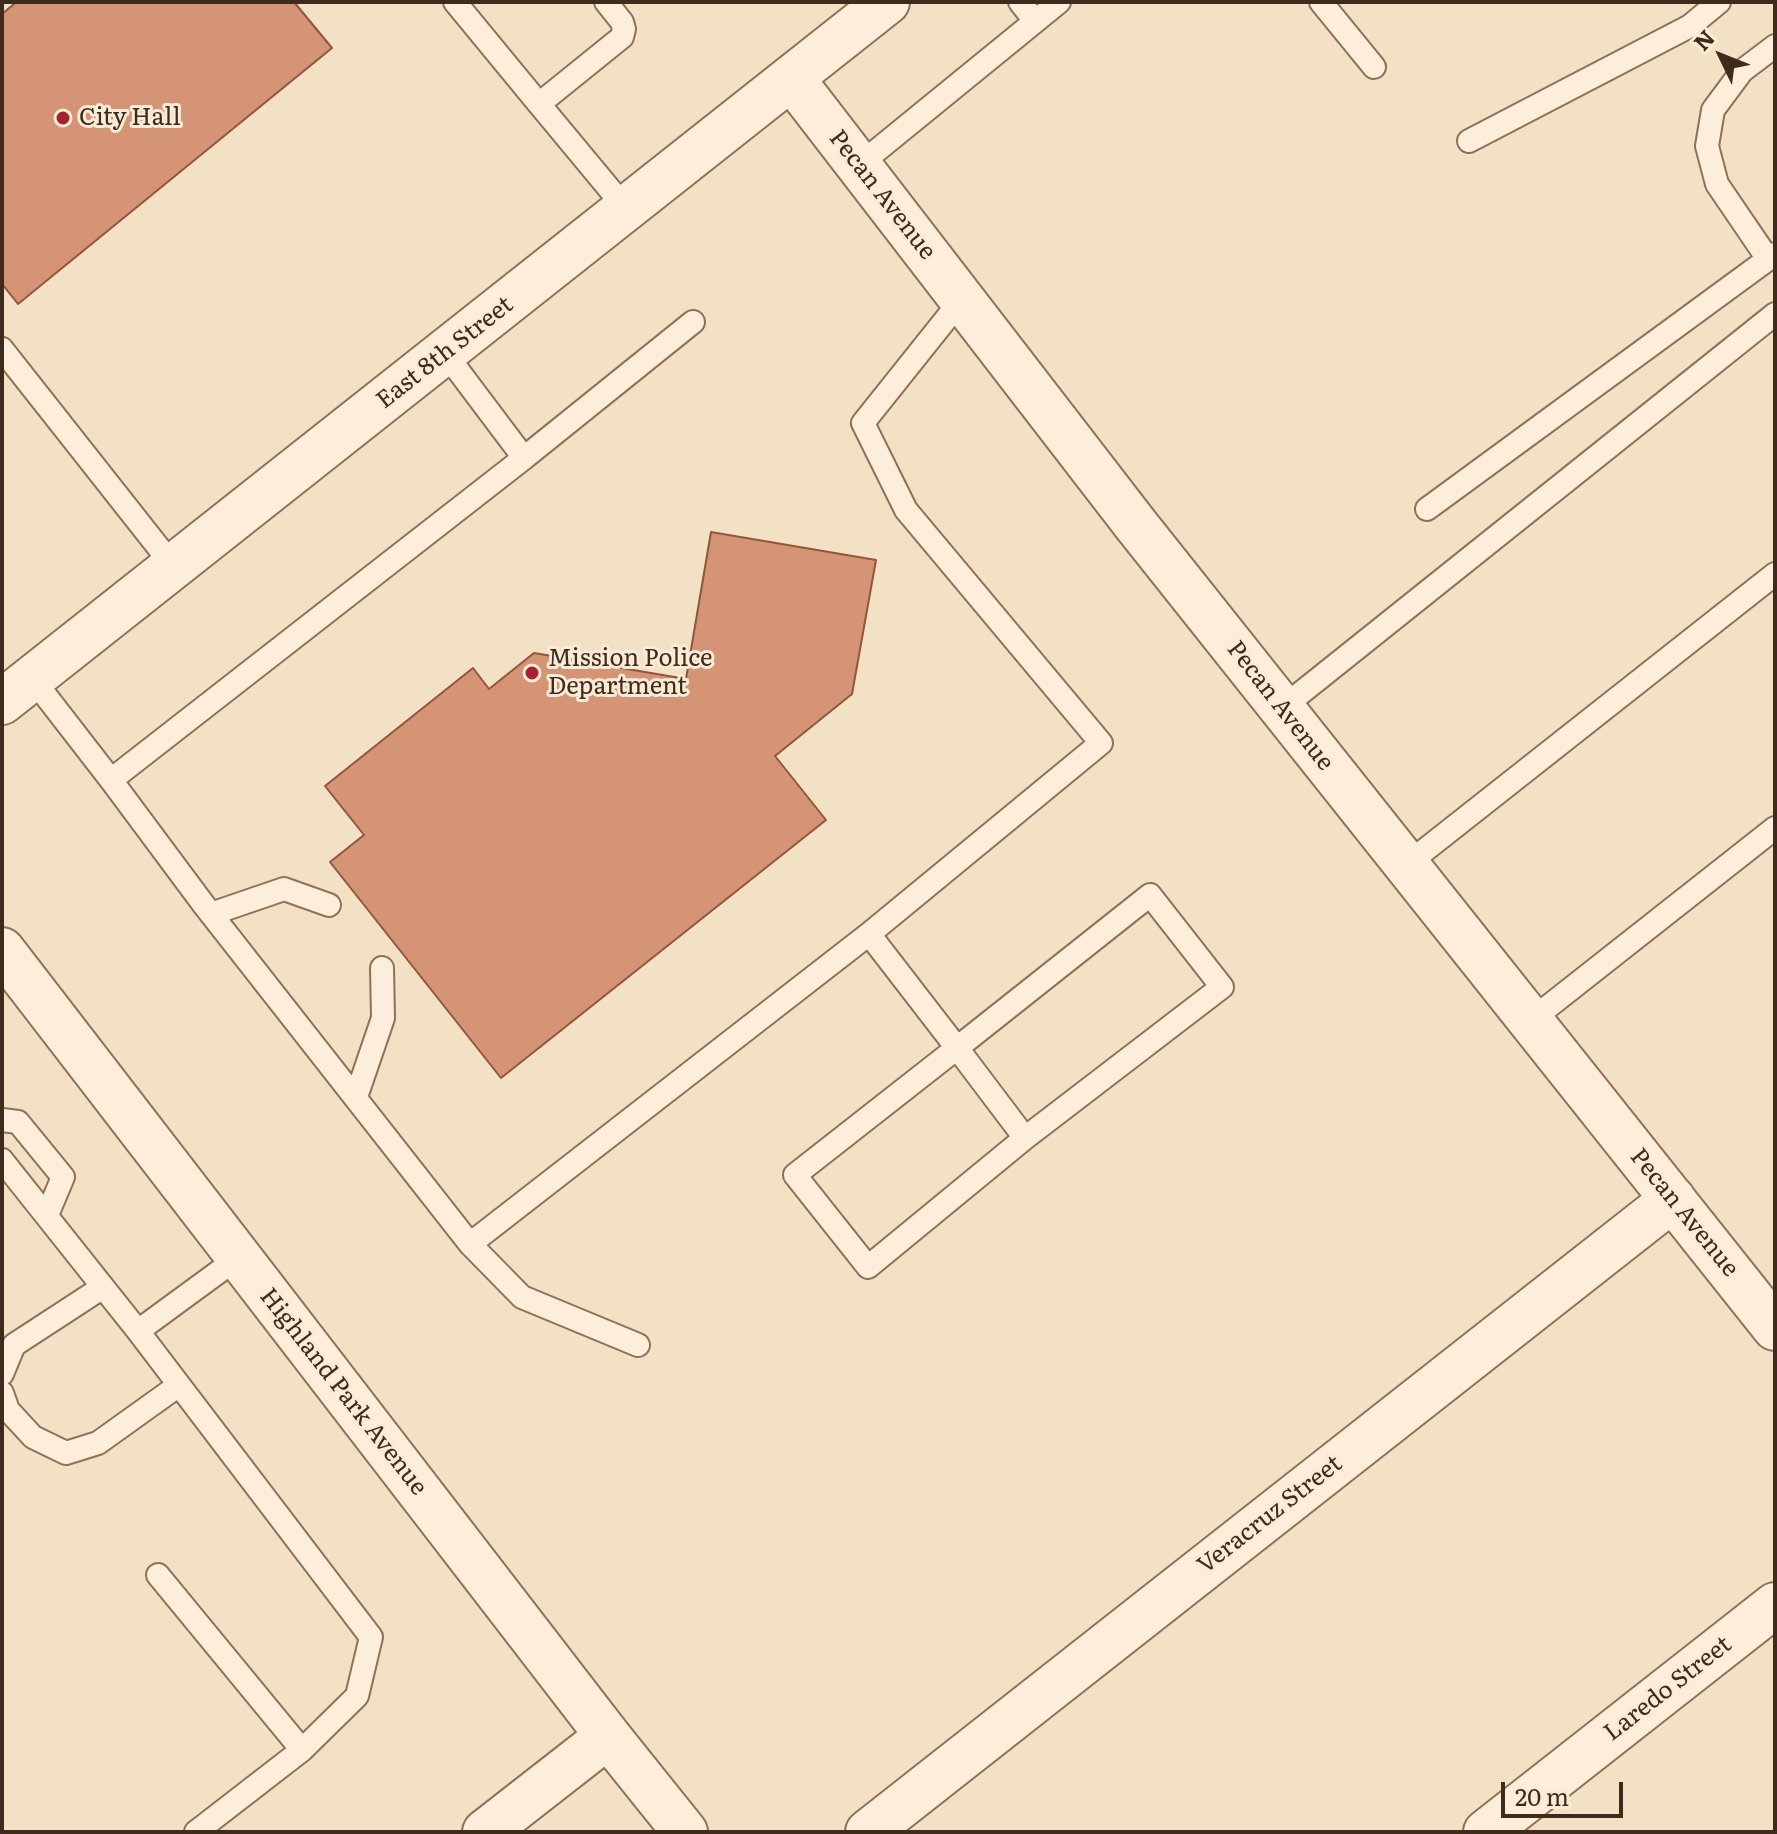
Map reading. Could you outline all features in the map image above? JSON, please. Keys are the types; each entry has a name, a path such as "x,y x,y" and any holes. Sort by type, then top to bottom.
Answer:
{"street":[{"name":"East 8th Street","path":"17,690 887,2"},
{"name":"Pecan Avenue","path":"792,79 1282,708 1775,1328"},
{"name":"Highland Park Avenue","path":"2,950 685,1832"},
{"name":"Veracruz Street","path":"868,1832 1673,1199"},
{"name":"Laredo Street","path":"1486,1832 1775,1605"},
{"path":"485,1832 608,1736"}],"lane":[{"path":"455,2 627,210"},
{"path":"539,104 622,37 622,22 606,2"},
{"path":"1020,2 1035,21"},
{"path":"859,165 1059,2"},
{"path":"1321,2 1374,67"},
{"path":"1469,141 1690,26 1719,2"},
{"path":"1427,509 1772,256 1717,184 1707,146 1713,110 1742,71 1775,46"},
{"path":"470,1244 869,934 1101,743 906,510 863,423 962,299"},
{"path":"1282,708 1775,314"},
{"path":"111,780 693,322"},
{"path":"2,349 174,567"},
{"path":"445,353 524,458"},
{"path":"1406,865 1775,574"},
{"path":"17,690 111,780 211,914 470,1244 522,1297 638,1345"},
{"path":"1530,1021 1775,828"},
{"path":"211,914 284,889 329,905"},
{"path":"1150,895 1222,987 1025,1138 868,1267 795,1175 957,1048 1150,895"},
{"path":"869,934 1025,1138"},
{"path":"356,1097 383,1018 382,968"},
{"path":"2,1120 18,1122 63,1177 47,1215"},
{"path":"2,1160 138,1331 371,1637 357,1696 302,1750 196,1832"},
{"path":"138,1331 239,1257"},
{"path":"2,1374 14,1345 103,1287"},
{"path":"2,1393 8,1410 33,1437 66,1453 98,1443 179,1385"},
{"path":"158,1575 302,1750"}],"building":[{"path":"12,2 294,2 332,48 18,304 2,284 2,14 14,4"},
{"path":"711,532 876,560 852,694 775,756 826,820 501,1078 330,862 364,835 325,786 473,668 489,689 534,653 686,679"}],"place":[{"name":"City Hall","path":"63,118"},
{"name":"Mission Police Department","path":"532,673"}]}
